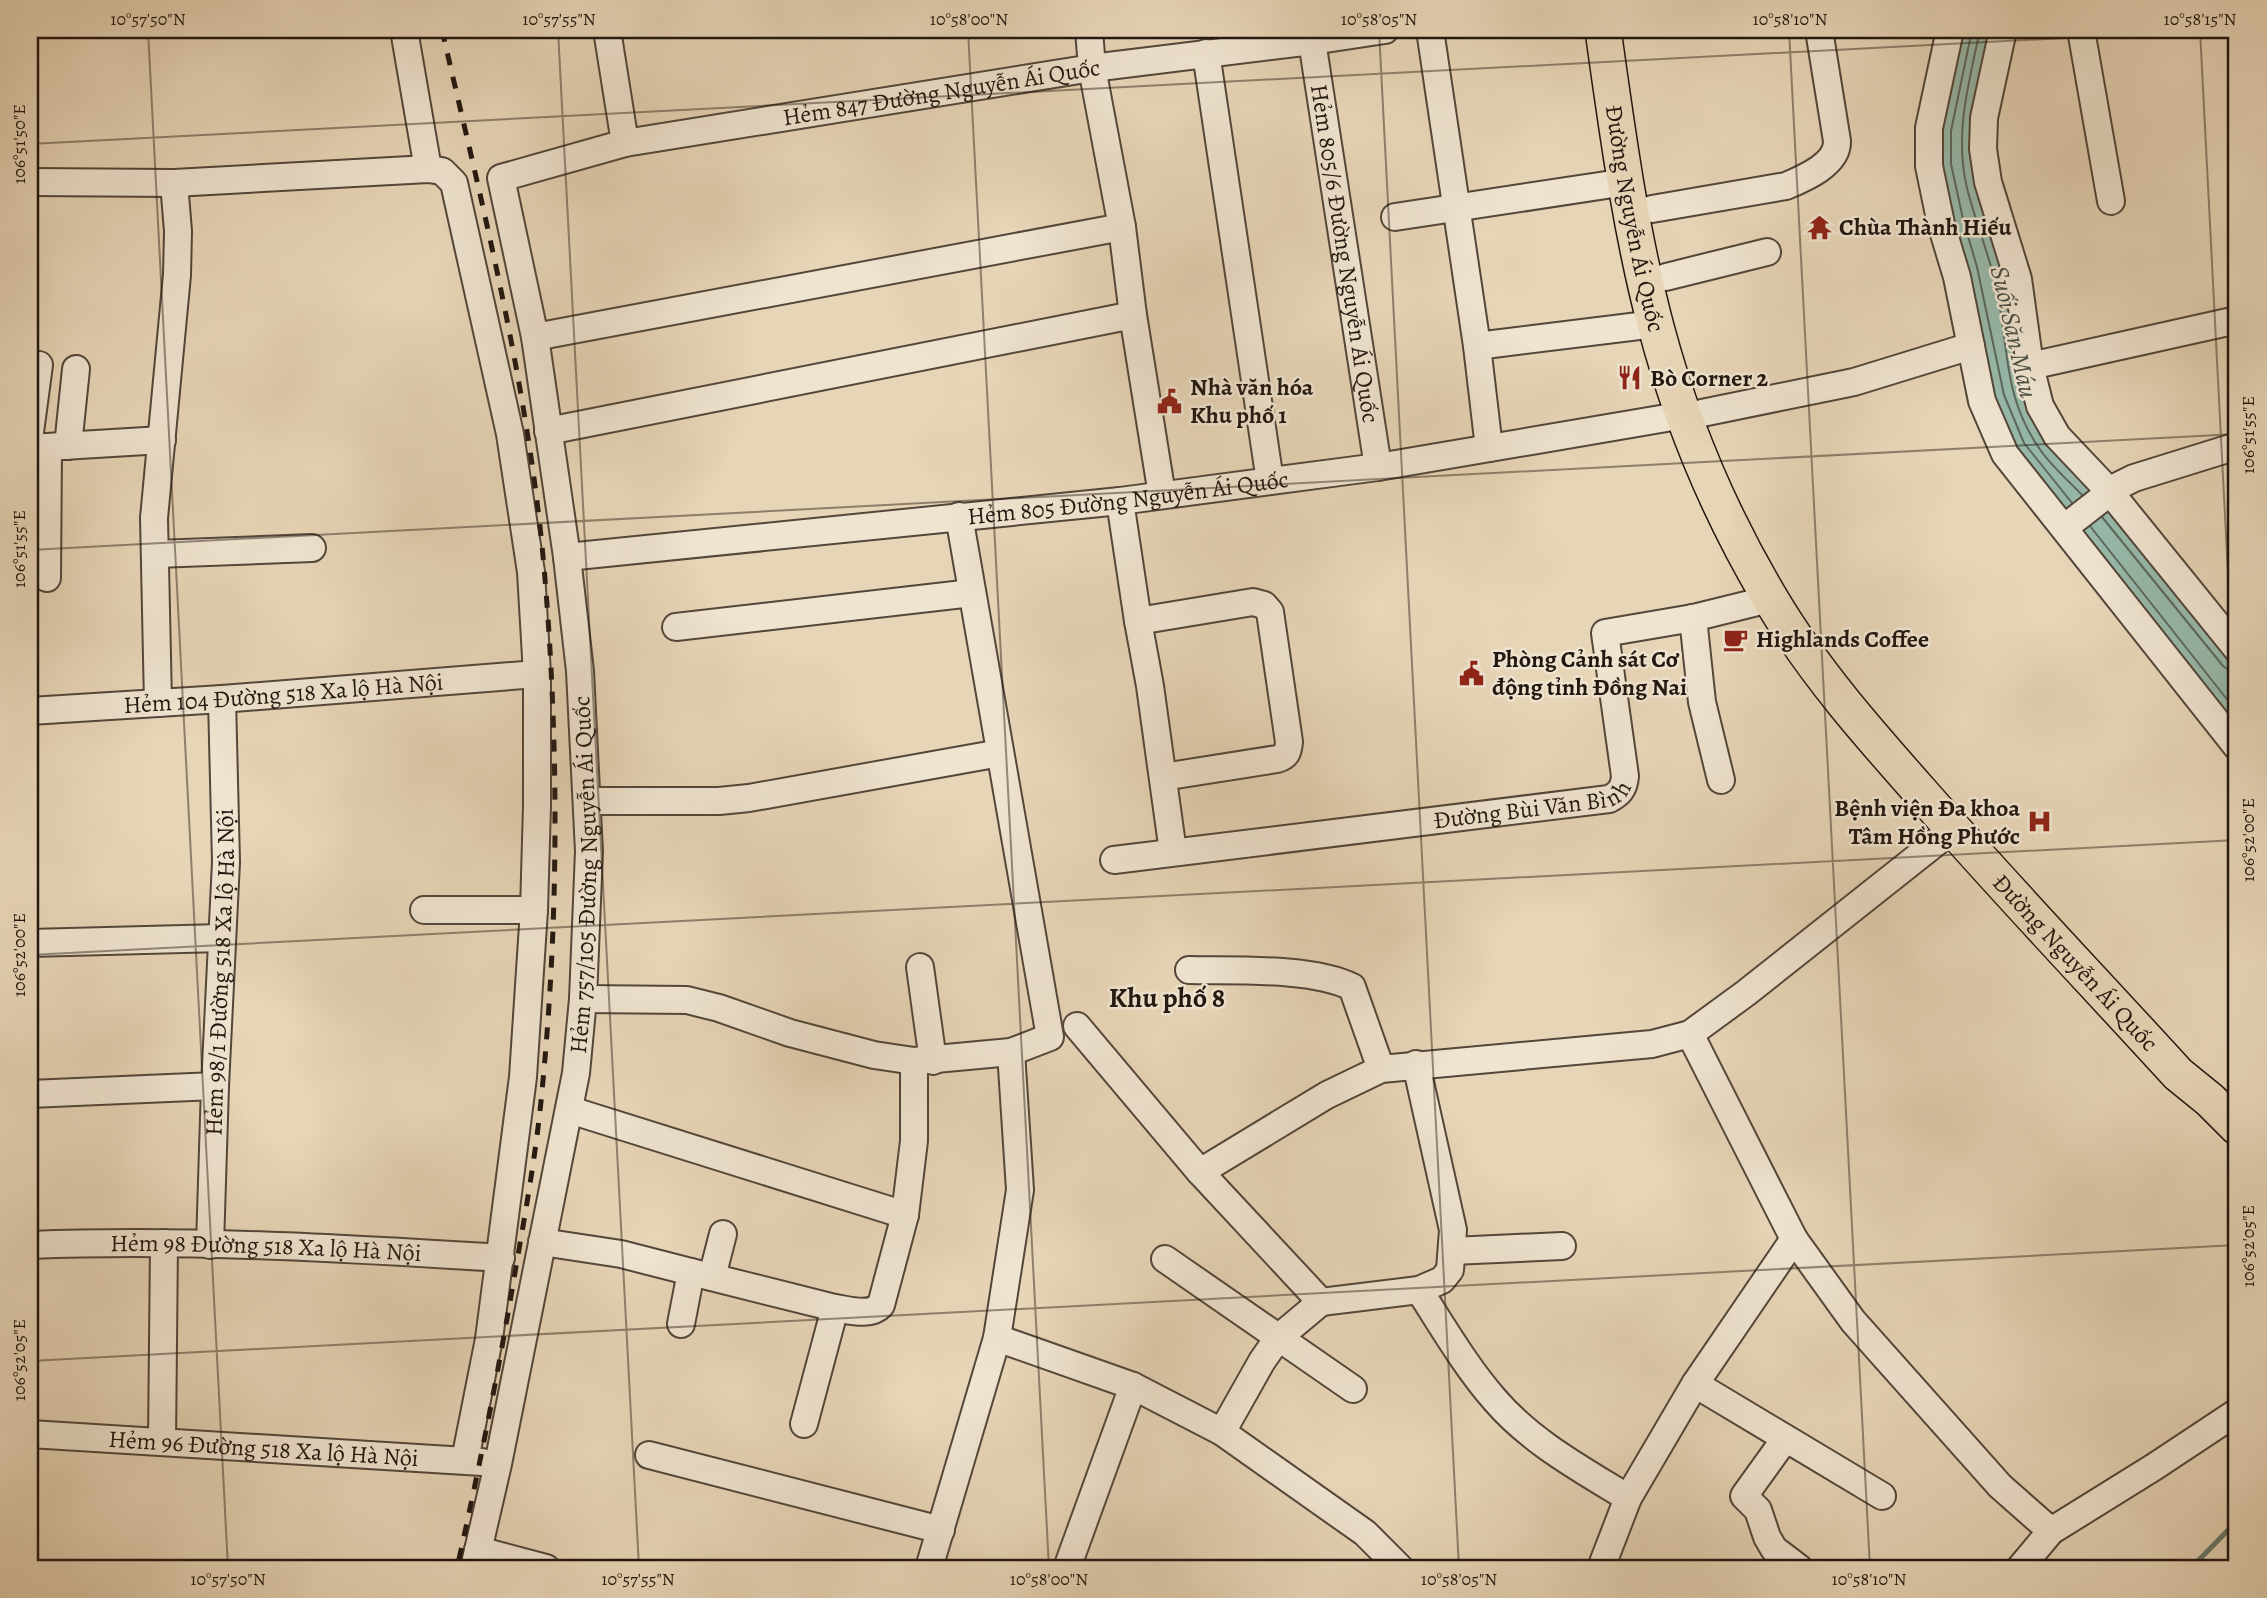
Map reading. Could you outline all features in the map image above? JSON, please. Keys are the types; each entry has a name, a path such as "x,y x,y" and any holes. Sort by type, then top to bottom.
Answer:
{"main road":[{"name":"Đường Nguyễn Ái Quốc","path":"1604,30 1626,182 1655,324 1693,414 1759,546 1778,595 1832,689 1953,829 2151,1030 2221,1086 2237,1104"},
{"name":"Đường Nguyễn Ái Quốc","path":"1623,30 1653,209 1693,414"},
{"name":"Đường Nguyễn Ái Quốc","path":"1778,595 1895,737 2151,1030 2178,1074 2237,1127"}],"street":[{"path":"404,30 428,169"},
{"path":"607,30 625,143"},
{"path":"1089,30 1092,68 1122,227 1133,315 1162,495"},
{"name":"Hẻm 847 Đường Nguyễn Ái Quốc","path":"501,178 625,143 1092,68 1385,30"},
{"path":"1430,30 1477,346 1489,448"},
{"path":"1653,209 1786,186 1801,180 1833,158 1837,141 1819,30"},
{"path":"1950,30 1929,128 1929,166 1941,224 1957,277 1982,401 2005,454 2237,747"},
{"path":"2003,30 1984,118 1983,149 1988,182 2018,279 2030,366 2040,406 2057,436 2110,492 2237,649"},
{"path":"2081,30 2111,201"},
{"name":"Hẻm 805/6 Đường Nguyễn Ái Quốc","path":"1312,41 1378,467"},
{"path":"1206,53 1270,481"},
{"path":"30,182 174,183 428,169 442,171 454,183 508,423 531,572 537,674 534,909 523,1077 489,1339 465,1460"},
{"name":"Hẻm 757/105 Đường Nguyễn Ái Quốc","path":"476,1559 498,1464 576,1073 583,999 589,851 580,671 566,557 535,337 501,178"},
{"path":"1395,217 1626,182"},
{"path":"158,703 154,517 177,275 178,231 174,183"},
{"path":"535,337 1122,227"},
{"path":"1666,277 1767,252"},
{"path":"548,431 1133,315"},
{"path":"2030,366 2237,320"},
{"path":"1477,346 1655,324"},
{"name":"Hẻm 805 Đường Nguyễn Ái Quốc","path":"566,557 1120,501 1378,467 1693,414 1854,382 1971,346"},
{"path":"39,365 47,578"},
{"path":"44,443 76,369"},
{"path":"44,443 162,440"},
{"path":"2064,528 2110,492 2134,478 2237,446"},
{"path":"1120,501 1173,852"},
{"path":"583,999 687,1000 719,1008 790,1033 874,1055 923,1061 1011,1052 1050,1037 959,516"},
{"path":"156,555 312,548"},
{"path":"676,627 972,593"},
{"name":"Đường Bùi Văn Bình","path":"1114,860 1609,799 1621,791 1625,776 1605,633 1693,618 1778,595"},
{"path":"1138,621 1253,602 1264,605 1270,612 1289,742 1288,753 1277,759 1163,777"},
{"path":"1693,618 1702,702 1721,780"},
{"name":"Hẻm 104 Đường 518 Xa lộ Hà Nội","path":"30,711 537,674"},
{"name":"Hẻm 98/1 Đường 518 Xa lộ Hà Nội","path":"210,1245 226,845 222,699"},
{"path":"587,800 719,801 749,798 1000,753"},
{"path":"1200,1172 1328,1094 1381,1069 1652,1044 1690,1034 1757,985 1953,829"},
{"path":"424,910 534,909"},
{"path":"30,943 222,939"},
{"path":"542,1242 621,1254 835,1308 876,1311 881,1305 905,1215 923,1061 920,967"},
{"path":"1189,970 1287,972 1343,982 1352,987 1381,1069"},
{"path":"1077,1026 1200,1172 1321,1302"},
{"path":"1690,1034 1794,1239 1853,1321 2000,1486 2051,1531"},
{"path":"929,1568 997,1338 1020,1190 1011,1052"},
{"path":"1222,1432 1262,1361 1279,1338 1321,1302 1419,1290 1442,1280 1450,1270 1453,1230 1451,1214 1416,1064"},
{"path":"30,1094 215,1086"},
{"path":"570,1110 905,1215"},
{"path":"681,1324 701,1274 723,1234"},
{"path":"1601,1568 1628,1498 1695,1384 1794,1239"},
{"path":"162,1442 164,1243"},
{"name":"Hẻm 98 Đường 518 Xa lộ Hà Nội","path":"30,1245 164,1243 365,1249 501,1258"},
{"path":"1452,1251 1562,1246"},
{"path":"1165,1259 1353,1389"},
{"path":"1419,1290 1475,1376 1495,1401 1558,1455 1628,1498"},
{"path":"804,1424 835,1308"},
{"path":"997,1338 1133,1387 1222,1432 1365,1533 1401,1568"},
{"path":"1695,1384 1882,1496"},
{"path":"1067,1568 1133,1387"},
{"path":"2020,1568 2051,1531 2237,1412"},
{"name":"Hẻm 96 Đường 518 Xa lộ Hà Nội","path":"30,1434 498,1464"},
{"path":"1785,1439 1744,1496 1758,1510 1774,1549 1799,1568"},
{"path":"649,1455 941,1530"},
{"path":"476,1559 546,1568"}],"water":[{"name":"Suối Săn Máu","path":"1957,30 1997,30 1977,122 2011,279 2035,408 2237,659 2237,737 2010,451 1988,399 1935,166"}],"waterway":[{"path":"2191,1568 2237,1521"}],"railway":[{"path":"442,30 516,364 537,499 549,632 555,829 552,960 539,1115 500,1355 457,1568"}],"place":[{"name":"Chùa Thành Hiếu","path":"1819,227"},
{"name":"Bò Corner 2","path":"1630,378"},
{"name":"Nhà văn hóa Khu phố 1","path":"1170,401"},
{"name":"Highlands Coffee","path":"1736,639"},
{"name":"Phòng Cảnh sát Cơ động tỉnh Đồng Nai","path":"1472,673"},
{"name":"Bệnh viện Đa khoa Tâm Hồng Phước","path":"2040,822"}],"district":[{"name":"Khu phố 8","path":"1167,998"}]}
